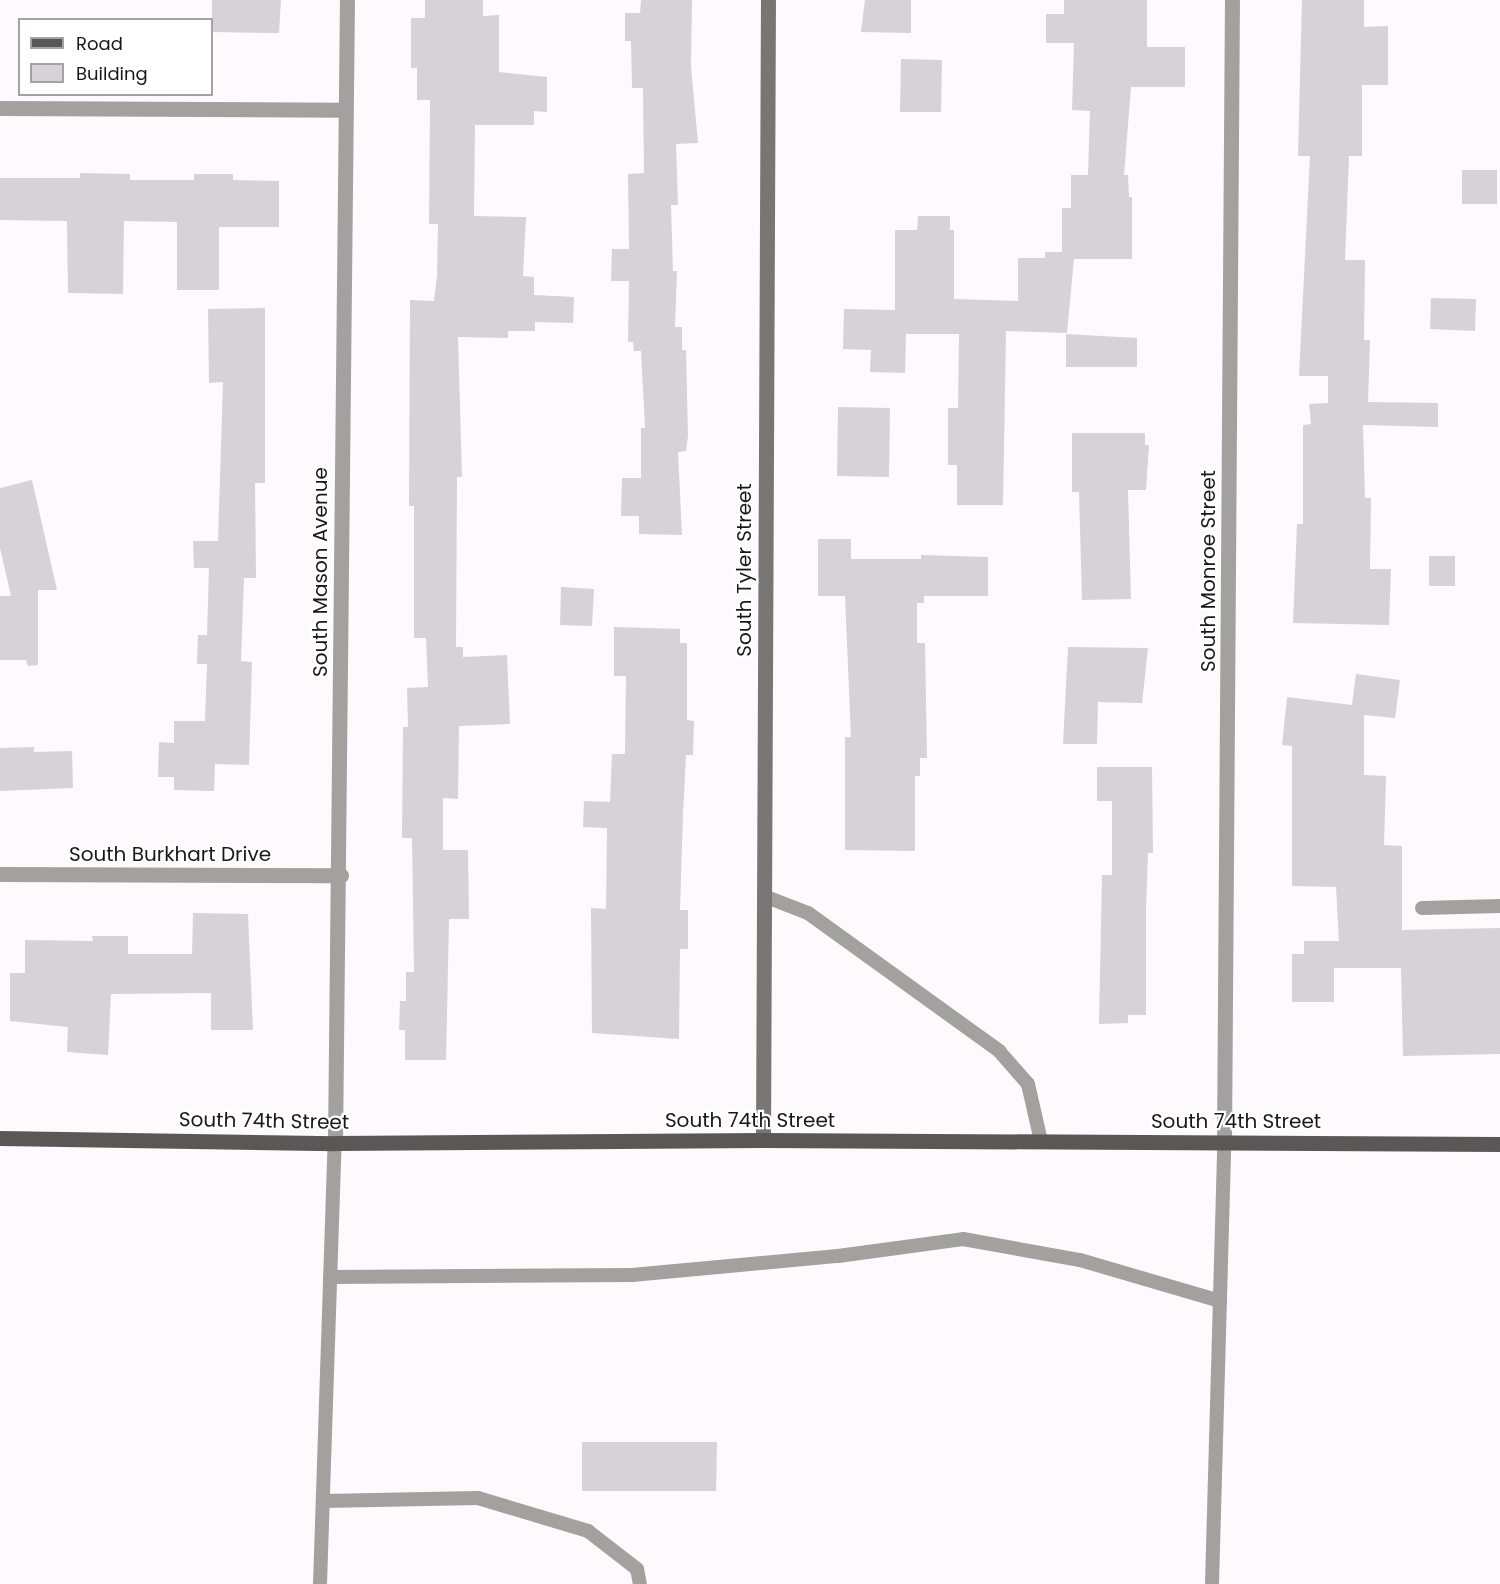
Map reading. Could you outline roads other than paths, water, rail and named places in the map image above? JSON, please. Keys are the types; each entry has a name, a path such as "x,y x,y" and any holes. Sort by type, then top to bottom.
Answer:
{"main road":[{"name":"South 74th Street","path":"0,1138 335,1143 763,1140 1500,1144"}],"street":[{"name":"South Mason Avenue","path":"335,1143 341,875 346,0"},
{"name":"South Tyler Street","path":"763,1140 768,0"},
{"name":"South Monroe Street","path":"1224,1142 1232,0"},
{"path":"0,108 345,110"},
{"name":"South Burkhart Drive","path":"0,874 341,875"}],"lane":[{"path":"764,896 808,913 999,1051 1028,1084 1041,1141"},
{"path":"1422,908 1500,906"},
{"path":"1212,1584 1224,1142"},
{"path":"320,1584 335,1143"},
{"path":"330,1277 633,1275 838,1256 963,1239 1080,1260 1220,1301"},
{"path":"323,1501 478,1498 588,1531 638,1569 640,1584"}]}
